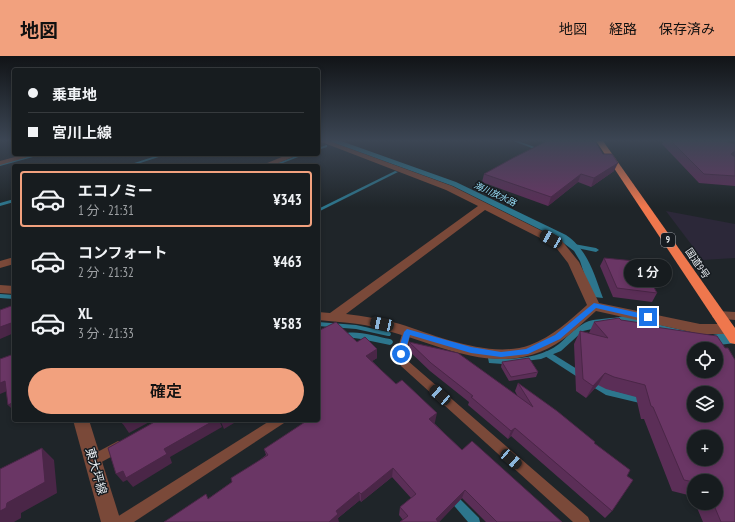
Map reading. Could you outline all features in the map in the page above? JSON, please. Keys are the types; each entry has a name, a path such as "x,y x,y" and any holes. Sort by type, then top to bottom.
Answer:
{"highway":[{"name":"国道9号","path":"614,163 731,334"}],"street":[{"path":"379,163 435,182 485,205 558,243 573,262 594,306"},
{"path":"333,317 485,205"},
{"path":"0,265 12,261"},
{"path":"0,289 12,290"},
{"path":"320,316 361,320 486,353 501,354 528,351 558,337 594,306"},
{"path":"594,306 700,329 731,334"},
{"path":"718,314 735,316"},
{"name":"東大坪線","path":"82,422 92,461 111,522"}],"lane":[{"path":"407,332 401,354 404,363 583,522"},
{"path":"122,522 277,422"},
{"path":"92,461 126,442"}],"shaded area":[{"path":"666,211 735,224 735,258 703,260"}],"water":[{"path":"389,163 402,163 456,182 566,235 574,241 585,255 593,271 603,298 594,297 590,292 580,261 574,251 557,238 453,186"},
{"path":"623,316 707,336 735,331 735,343 723,344 723,342 688,342 601,327 583,331 561,351 541,359 503,364 489,363 488,358 506,359 534,356 543,353 559,344 573,331 589,321"}],"building":[{"path":"504,163 618,163 594,178 581,174 551,197 484,174"},
{"path":"693,163 735,163 735,176 704,174"},
{"path":"604,258 635,261 641,273 647,274 657,293 617,288"},
{"path":"12,306 12,323 0,327 0,310"},
{"path":"619,318 621,320 655,325 655,327 717,336 721,342 687,342 687,378 723,378 723,345 725,348 728,348 735,360 735,522 721,522 716,510 723,510 723,474 687,474 687,481 684,480 653,407 651,406 645,385 614,377 605,373 593,386 583,379 580,331 608,338 594,322"},
{"path":"336,322 357,342 365,337 377,349 366,356 396,384 402,380 437,413 429,419 462,450 472,441 562,522 497,522 465,490 436,519 438,522 400,522 408,516 400,507 416,494 393,468 361,494 359,492 336,511 338,514 329,522 164,522 206,494 208,499 232,482 231,478 268,455 264,449 305,422 320,422 320,330"},
{"path":"409,342 458,353 533,407 518,383 557,411 595,442 594,443 630,470 627,476 633,480 612,511 515,428 511,431 471,397 473,396 431,363"},
{"path":"12,355 12,403 8,405 5,381 0,383 0,359"},
{"path":"529,358 538,372 511,377 502,362"},
{"path":"154,422 211,422 164,449 167,454 126,478 123,471 116,474 108,448"},
{"path":"42,448 45,482 7,503 6,508 0,511 0,469"}],"waterway":[{"path":"0,165 9,163"},
{"path":"134,164 138,163"},
{"path":"320,210 396,172"},
{"path":"0,205 12,201"},
{"path":"574,246 596,250"},
{"path":"0,296 12,297"},
{"path":"320,324 356,327 388,334"},
{"path":"349,335 390,342"},
{"path":"548,354 582,376"},
{"path":"591,382 609,393 644,401"},
{"path":"453,498 475,522"}],"route":[{"path":"401,354 407,332 471,350 501,354 528,351 558,337 594,306 648,317"}],"water label":[{"name":"海川放水路","path":"495,194"}]}
